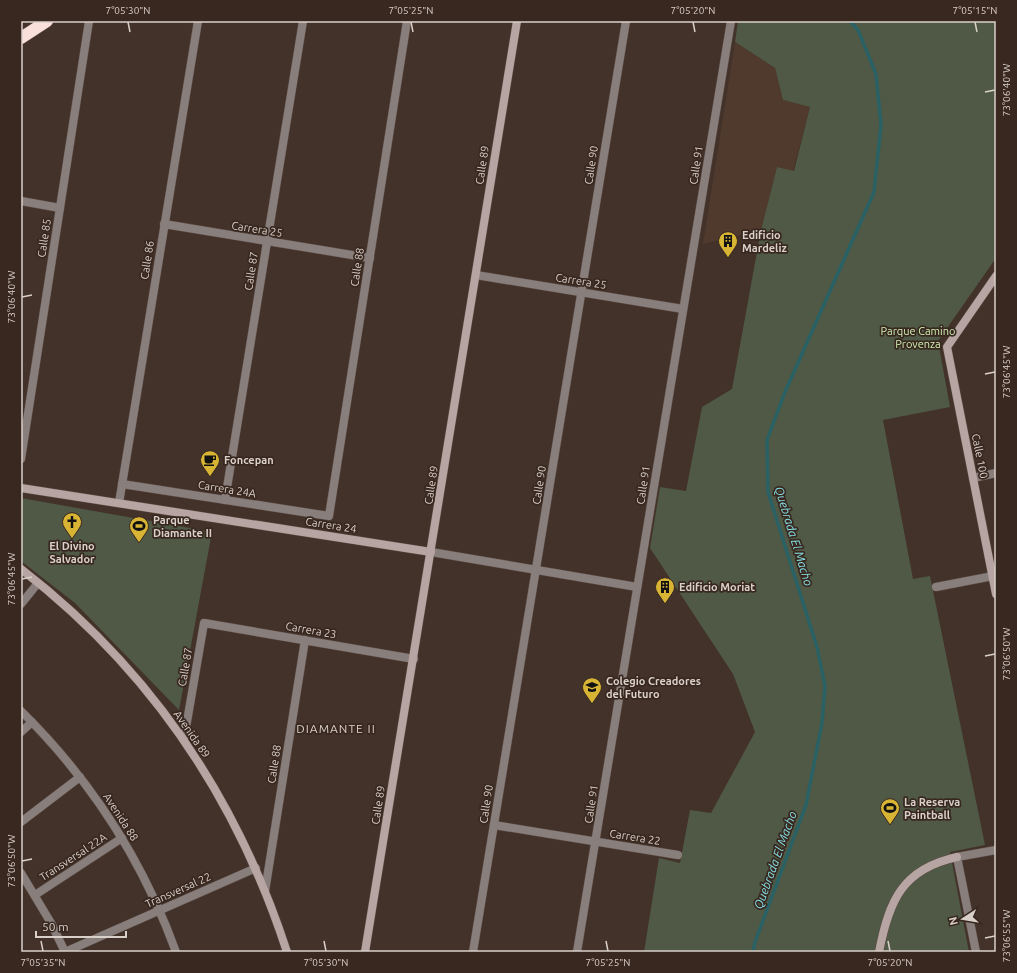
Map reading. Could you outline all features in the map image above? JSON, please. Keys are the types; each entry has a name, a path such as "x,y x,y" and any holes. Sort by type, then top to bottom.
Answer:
{"highway":[{"path":"21,38 47,21"}],"street":[{"name":"Calle 85","path":"21,459 89,21"},
{"name":"Calle 86","path":"119,503 198,21"},
{"name":"Calle 87","path":"224,500 303,21"},
{"name":"Calle 88","path":"329,516 407,21"},
{"name":"Calle 89","path":"365,952 517,21"},
{"name":"Calle 90","path":"473,952 626,21"},
{"name":"Calle 91","path":"577,952 731,21"},
{"path":"21,201 60,208"},
{"name":"Carrera 25","path":"164,224 370,258"},
{"name":"Carrera 25","path":"476,275 683,309"},
{"name":"Calle 100","path":"996,276 947,347 994,576 996,594"},
{"path":"973,478 996,473"},
{"name":"Carrera 24A","path":"122,484 329,516"},
{"name":"Carrera 24","path":"21,488 431,552 638,587"},
{"name":"Avenida 89","path":"21,569 77,616 113,652 148,692 184,739 216,789 244,842 265,891 287,952"},
{"path":"936,587 994,576"},
{"path":"21,604 38,583"},
{"name":"Calle 87","path":"184,739 204,623"},
{"name":"Carrera 23","path":"204,623 414,659"},
{"name":"Calle 88","path":"265,891 305,640"},
{"name":"Avenida 88","path":"21,711 58,750 102,806 142,873 176,952"},
{"path":"21,732 32,722"},
{"path":"21,822 80,777"},
{"name":"Carrera 22","path":"494,825 678,855"},
{"name":"Transversal 22A","path":"35,895 122,838"},
{"path":"879,952 887,917 895,900 908,881 919,872 943,860 996,850"},
{"path":"957,857 976,952"},
{"name":"Transversal 22","path":"65,952 256,868"},
{"path":"21,873 35,895 65,952"}],"shaded area":[{"path":"735,42 775,68 783,100 810,107 793,171 777,167 761,230 703,244"}],"green space":[{"name":"Parque Camino Provenza","path":"738,21 996,21 996,258 938,341 950,407 883,420 913,579 930,576 985,845 950,852 969,952 644,952 659,858 680,863 690,810 711,813 755,732 733,674 650,548 660,487 686,491 702,407 732,389 761,230 777,167 794,171 810,107 783,100 775,68 735,42"},
{"name":"Parque Diamante II","path":"21,498 212,532 179,710 75,603 21,561"}],"waterway":[{"name":"Quebrada El Macho","path":"753,952 755,942 806,805 822,723 825,686 817,647 768,492 767,440 785,392 874,192 881,125 876,74 858,30 850,21"}],"place":[{"name":"Edificio Mardeliz","path":"728,258"},
{"name":"Foncepan","path":"210,477"},
{"name":"El Divino Salvador","path":"72,539"},
{"name":"Parque Diamante II","path":"139,543"},
{"name":"Edificio Moriat","path":"665,604"},
{"name":"Colegio Creadores del Futuro","path":"592,704"},
{"name":"La Reserva Paintball","path":"890,825"}],"district":[{"name":"DIAMANTE II","path":"336,728"}]}
